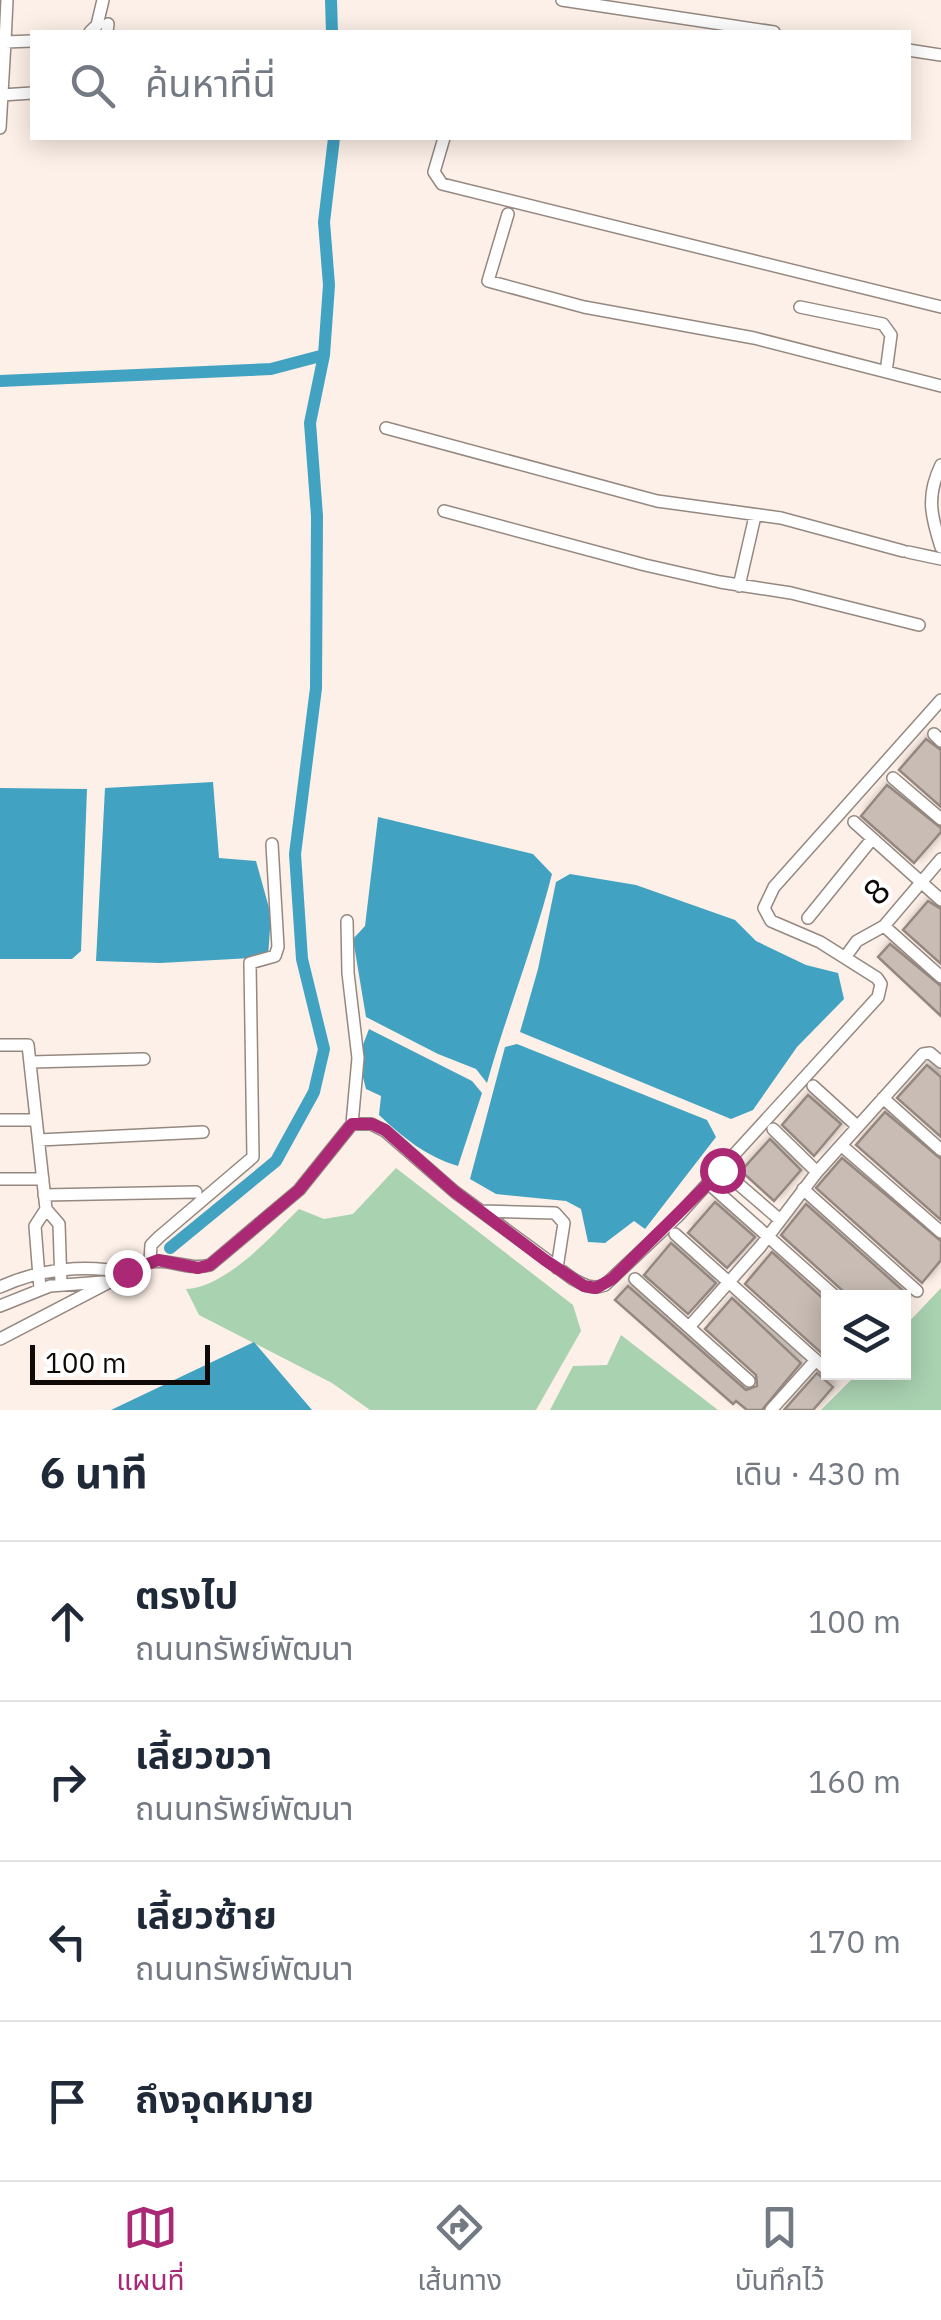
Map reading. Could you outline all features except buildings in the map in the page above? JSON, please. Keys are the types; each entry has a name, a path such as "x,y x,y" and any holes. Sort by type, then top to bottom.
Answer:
{"street":[{"path":"0,128 8,0"},
{"path":"92,30 103,0"},
{"path":"562,0 761,30"},
{"path":"4,42 30,41"},
{"path":"911,50 941,55"},
{"path":"2,95 30,92"},
{"path":"443,140 434,172 442,184 941,306"},
{"path":"508,214 488,280 584,308 754,338 941,386"},
{"path":"800,307 883,324 891,335 886,372"},
{"path":"386,428 657,501 803,522 941,558"},
{"path":"941,465 931,488 930,502 941,547"},
{"path":"444,511 646,565 791,594 920,626"},
{"path":"739,586 755,516"},
{"path":"352,1124 372,1124 385,1130 481,1211 557,1268 584,1286 605,1285 709,1184 878,998 881,984 877,978 846,956 771,920 766,915 766,900 941,700"},
{"path":"893,778 941,819"},
{"path":"854,822 941,900"},
{"path":"808,918 872,839"},
{"path":"150,1262 152,1245 158,1236 253,1157 250,963 276,956 278,947 272,844"},
{"name":"8","path":"846,956 858,941 884,926 941,859"},
{"path":"0,1340 150,1262 198,1268 210,1265 299,1190 352,1124 358,1058 348,973 347,921"},
{"path":"884,926 941,977"},
{"path":"0,1045 28,1045 46,1209 59,1224 62,1284"},
{"path":"689,1327 817,1172 924,1054 930,1053 941,1062"},
{"path":"32,1062 144,1059"},
{"path":"813,1086 858,1126"},
{"path":"883,1098 941,1150"},
{"path":"0,1120 36,1120"},
{"path":"773,1129 817,1172"},
{"path":"39,1140 204,1132"},
{"path":"841,1145 941,1232"},
{"path":"722,1170 779,1220"},
{"path":"0,1179 43,1179"},
{"path":"709,1184 828,1290"},
{"path":"803,1189 917,1291"},
{"path":"44,1195 196,1192"},
{"path":"40,1290 35,1226 46,1209"},
{"path":"481,1211 555,1213 564,1223 557,1268"},
{"path":"675,1234 821,1364"},
{"path":"0,1287 61,1270 108,1268 127,1272"},
{"path":"635,1279 748,1381"},
{"path":"0,1306 62,1284 108,1283"},
{"path":"771,1410 816,1360"}],"green space":[{"path":"396,1168 573,1305 581,1331 536,1410 370,1410 332,1383 199,1315 186,1289 232,1270 299,1209 324,1219 353,1214"},
{"path":"941,1288 941,1410 821,1410 851,1380 911,1380 911,1320"},
{"path":"621,1335 718,1410 550,1410 573,1366 607,1365"}],"water":[{"path":"213,782 219,858 256,861 271,915 268,957 160,963 96,961 105,788"},
{"path":"0,788 87,789 81,951 72,959 0,959"},
{"path":"378,817 533,854 552,874 487,1083 476,1069 366,1017 353,939 365,926"},
{"path":"570,874 636,885 735,920 756,941 806,965 838,973 844,999 797,1047 753,1110 731,1119 520,1032 556,882"},
{"path":"369,1029 472,1081 482,1093 458,1166 416,1145 379,1115 381,1096 366,1089 358,1058"},
{"path":"517,1044 707,1120 716,1137 645,1229 634,1221 605,1243 588,1242 581,1209 566,1201 496,1194 470,1179 505,1047"},
{"path":"254,1342 312,1410 111,1410"}],"waterway":[{"path":"331,0 332,30"},
{"path":"170,1248 276,1161 314,1092 324,1049 302,959 295,854 316,688 317,516 310,423 324,355 329,285 324,222 334,140"},
{"path":"0,381 271,369 324,355"}],"route":[{"path":"127,1272 158,1260 198,1268 210,1265 299,1190 352,1124 372,1124 385,1130 455,1192 545,1260 584,1286 596,1288 612,1279 722,1170"}]}
